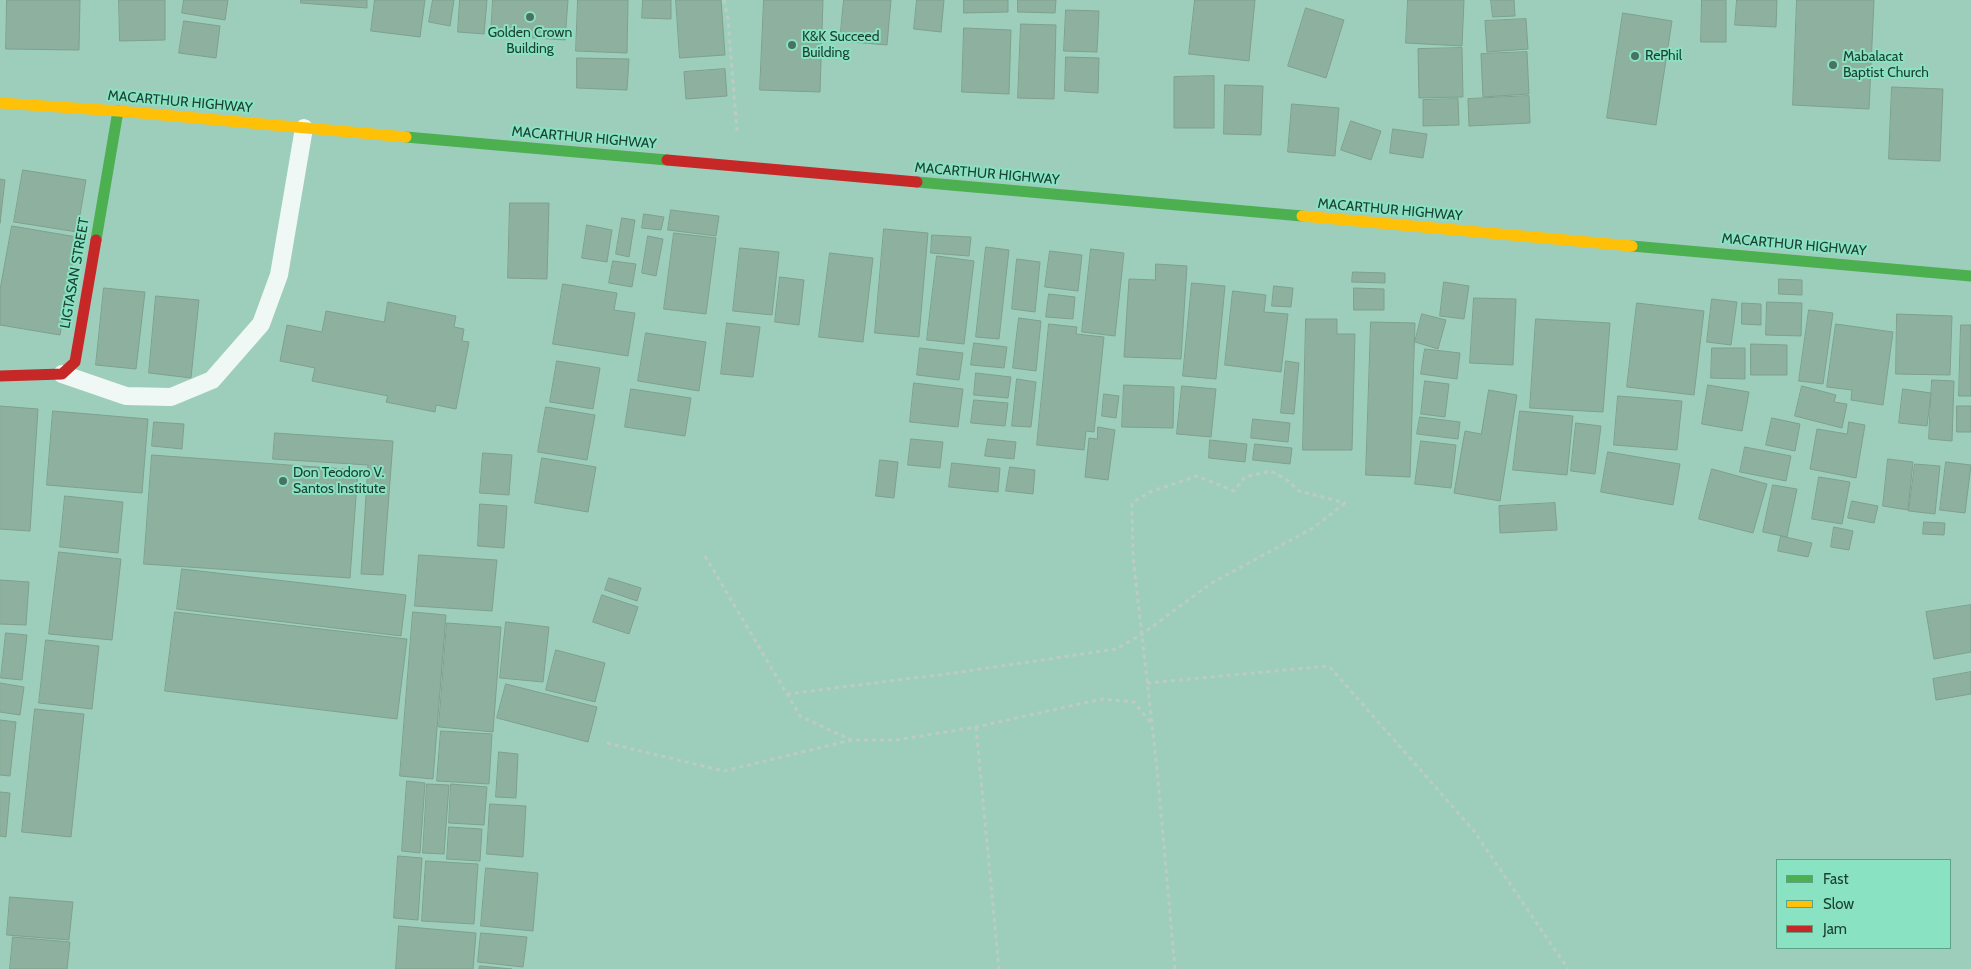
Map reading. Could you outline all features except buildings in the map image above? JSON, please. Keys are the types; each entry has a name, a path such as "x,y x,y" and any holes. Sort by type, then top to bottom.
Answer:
{"main road":[{"name":"MACARTHUR HIGHWAY","path":"0,103 118,111 1971,276"},
{"name":"LIGTASAN STREET","path":"62,374 75,362 118,111"},
{"path":"0,376 62,374"}],"lane":[{"path":"62,374 126,396 171,397 212,380 261,324 279,275 304,128"}],"path":[{"path":"724,0 728,19 740,167"},
{"path":"787,694 954,673 1116,649 1141,635 1210,584 1313,528 1346,503 1300,491 1286,479 1270,471 1245,476 1234,491 1197,476 1150,492 1132,503 1133,556 1141,635 1152,724 1175,969"},
{"path":"705,556 800,716 852,740"},
{"path":"1147,683 1329,666 1474,831 1568,969"},
{"path":"607,743 724,772 852,740 896,740 976,727 1102,699 1134,702 1152,724"},
{"path":"976,727 999,969"}],"traffic: fast":[{"path":"96,240 118,111"},
{"path":"406,137 667,160"},
{"path":"917,182 1302,216"},
{"path":"1632,246 1971,276"}],"traffic: slow":[{"path":"0,103 118,111 406,137"},
{"path":"1302,216 1632,246"}],"traffic: jam":[{"path":"667,160 917,182"},
{"path":"0,376 62,374 75,362 96,240"}],"place":[{"name":"Golden Crown Building","path":"530,17"},
{"name":"K&K Succeed Building","path":"792,45"},
{"name":"RePhil","path":"1635,56"},
{"name":"Mabalacat Baptist Church","path":"1833,65"},
{"name":"Don Teodoro V. Santos Institute","path":"283,481"}]}
